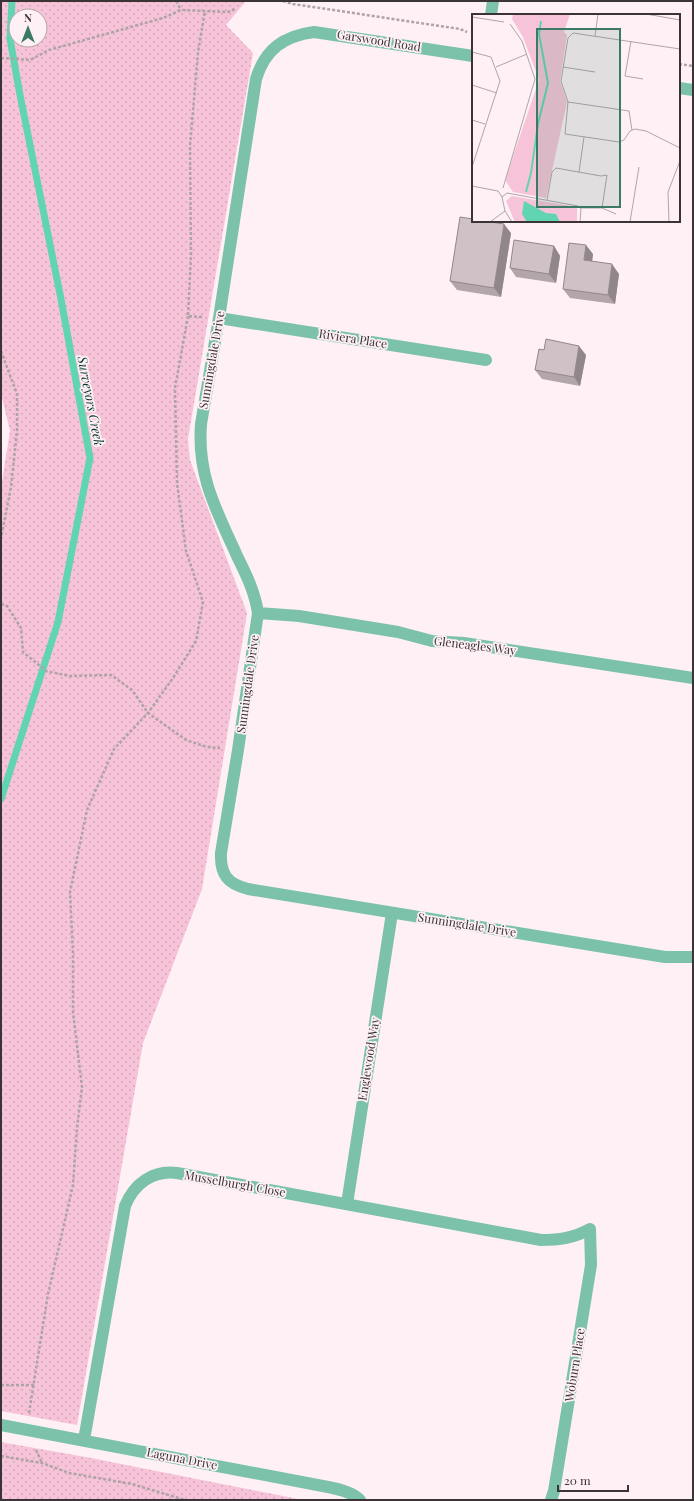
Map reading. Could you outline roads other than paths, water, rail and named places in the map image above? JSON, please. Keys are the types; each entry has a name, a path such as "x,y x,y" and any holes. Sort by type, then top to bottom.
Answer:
{"street":[{"path":"491,14 493,1"},
{"name":"Garswood Road","path":"287,39 300,34 314,32 326,33 472,56"},
{"name":"Sunningdale Drive","path":"287,39 278,44 264,60 256,79 201,424 201,461 212,498 253,591 258,613 221,854 222,868 227,879 232,883 248,889 665,957 693,957"},
{"path":"680,88 693,90"},
{"name":"Riviera Place","path":"219,318 486,360"},
{"name":"Gleneagles Way","path":"258,613 299,616 398,632 432,641 464,642 693,678"},
{"name":"Englewood Way","path":"347,1204 392,913"},
{"name":"Musselburgh Close","path":"84,1440 125,1206 137,1186 156,1174 168,1172 541,1240 556,1240 573,1237 590,1229"},
{"name":"Woburn Place","path":"551,1500 554,1491 591,1265 590,1229"},
{"name":"Laguna Drive","path":"1,1425 343,1490 357,1496 360,1500"}],"waterway":[{"name":"Surveyors Creek","path":"1,799 58,622 90,458 61,299 10,39 12,1"}]}
